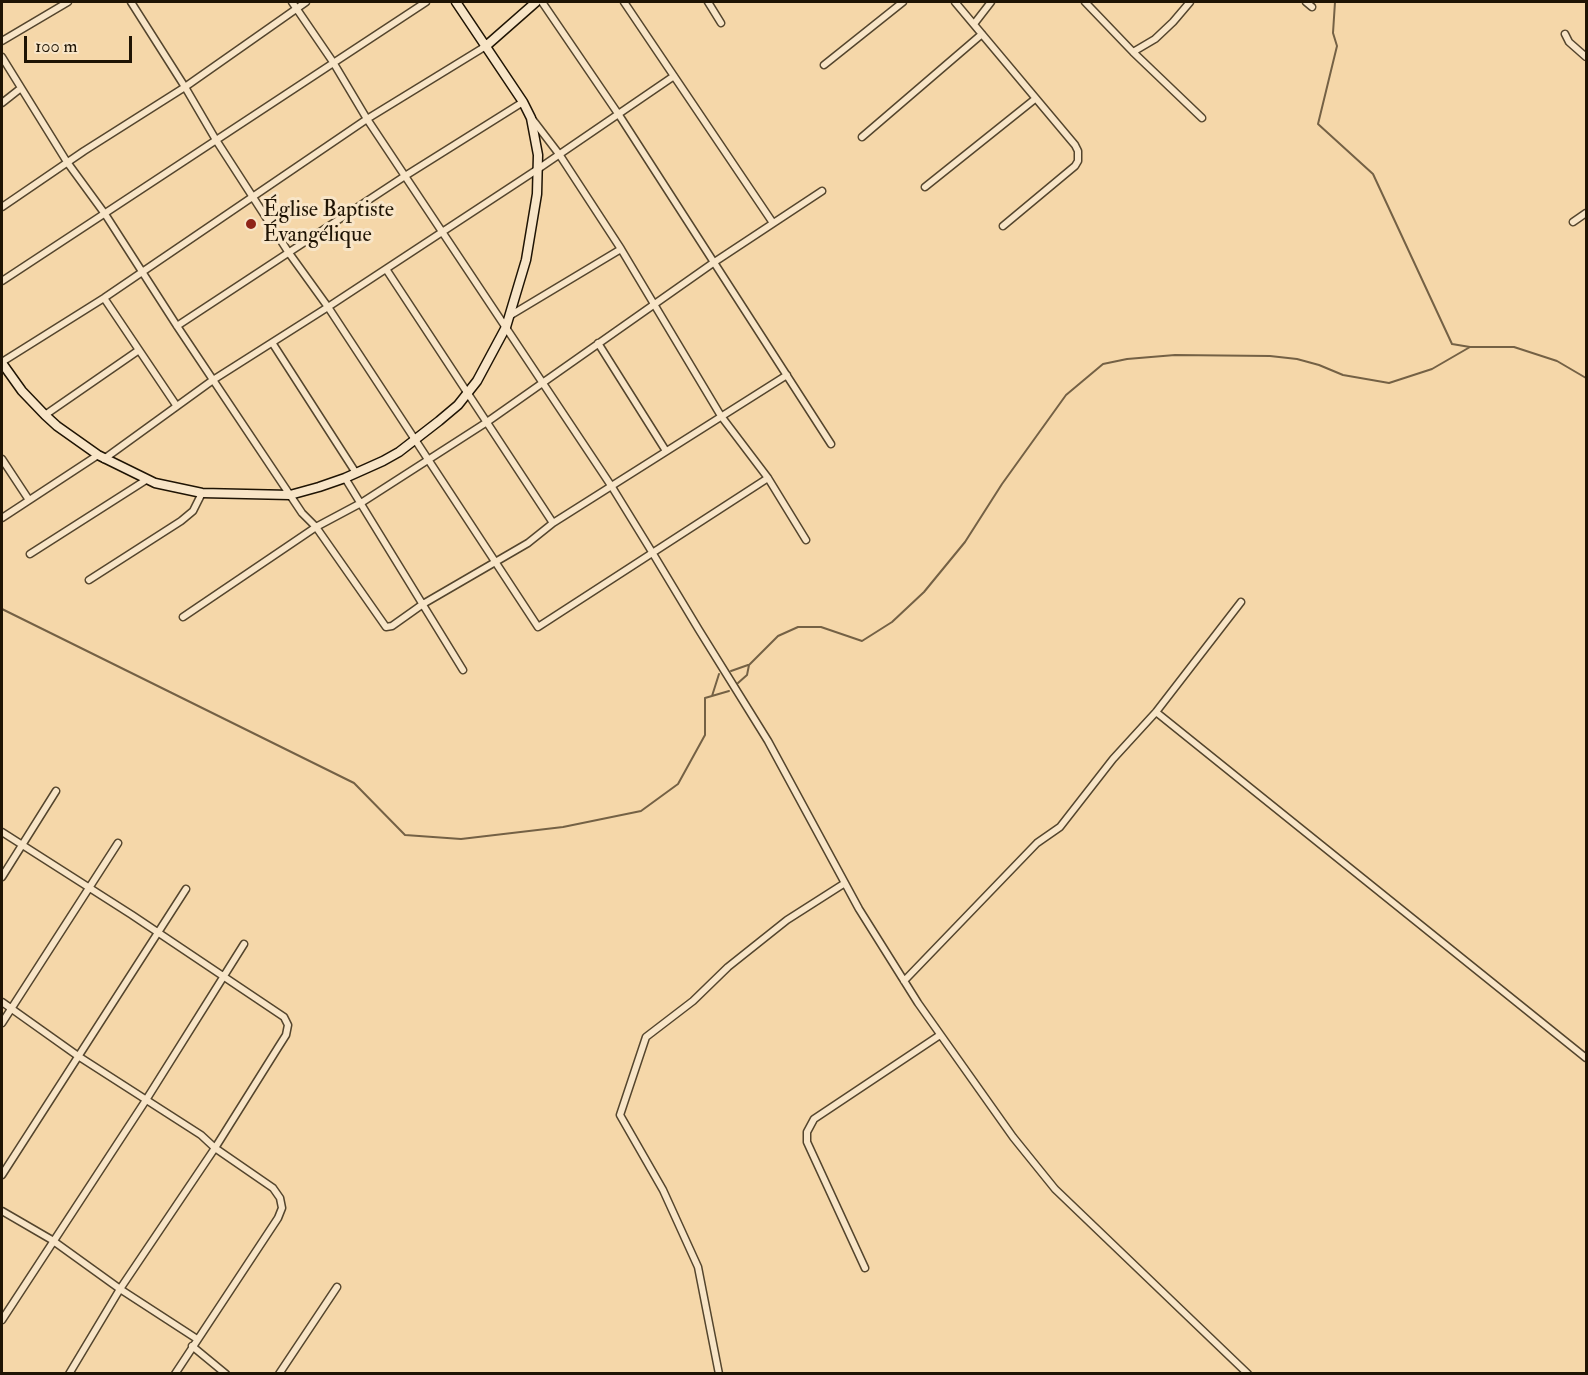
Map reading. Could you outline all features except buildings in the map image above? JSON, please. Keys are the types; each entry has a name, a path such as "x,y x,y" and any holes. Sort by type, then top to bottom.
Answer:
{"street":[{"path":"2,41 68,2"},
{"path":"130,2 289,253 328,307 538,627 768,478"},
{"path":"2,207 67,162 185,87 294,4 306,2"},
{"path":"2,281 426,2"},
{"path":"456,2 523,102 531,118 559,154 621,249 721,416 768,478 806,540"},
{"path":"531,118 538,169 537,194 532,233 506,327 486,367 468,392 439,421 399,452 356,473 290,495 202,493 167,487 146,480 101,457 57,426 22,391 2,363 104,298 367,118 486,46 536,2"},
{"path":"542,2 619,115 831,444"},
{"path":"624,2 773,223"},
{"path":"708,2 721,23"},
{"path":"824,65 903,2"},
{"path":"955,2 1075,145 1079,156 1075,166 1003,226"},
{"path":"974,24 991,2"},
{"path":"1085,2 1202,118"},
{"path":"1133,52 1155,39 1190,2"},
{"path":"1306,2 1312,7"},
{"path":"294,4 405,176 612,487 768,741 845,883 904,981 940,1035 1013,1137 1056,1189 1248,1374"},
{"path":"862,137 982,34"},
{"path":"1565,34 1569,42 1587,57"},
{"path":"2,57 67,162 105,214 302,513 316,527 386,627 392,626 423,604 528,543 553,523 787,375"},
{"path":"2,518 101,457 213,380 273,344 386,270 674,76"},
{"path":"2,103 21,88"},
{"path":"926,187 1035,99"},
{"path":"177,326 405,176 523,102"},
{"path":"183,617 316,527 361,503 487,422 713,263 822,191"},
{"path":"1573,222 1587,213"},
{"path":"510,315 621,249"},
{"path":"386,270 553,523"},
{"path":"104,298 176,405"},
{"path":"598,343 666,451"},
{"path":"273,344 356,473"},
{"path":"45,415 139,350"},
{"path":"2,459 29,500"},
{"path":"345,478 463,670"},
{"path":"30,554 146,480"},
{"path":"89,580 181,521 193,511 202,493"},
{"path":"904,981 1037,843 1060,827 1113,759 1156,712 1241,602"},
{"path":"1156,712 1587,1058"},
{"path":"2,877 56,791"},
{"path":"2,832 284,1017 288,1025 286,1035 215,1148 120,1289 69,1374"},
{"path":"2,1023 118,843"},
{"path":"719,1374 698,1267 663,1190 620,1115 646,1037 693,1001 728,967 787,920 845,883"},
{"path":"2,1176 186,889"},
{"path":"2,1320 52,1240 146,1100 244,944"},
{"path":"2,1002 78,1056 201,1135 215,1148 273,1188 280,1198 282,1208 278,1218 175,1374"},
{"path":"865,1268 807,1142 807,1132 814,1119 940,1035"},
{"path":"2,1210 52,1240 120,1289 197,1339"},
{"path":"279,1374 337,1287"},
{"path":"192,1347 226,1374"}],"waterway":[{"path":"1335,2 1333,33 1337,46 1318,124 1373,174 1452,344 1470,347"},
{"path":"738,683 747,675 749,665 778,636 798,627 821,627 862,641 892,622 924,592 965,542 1002,484 1066,395 1103,364 1127,359 1175,355 1270,356 1297,359 1343,375 1389,383 1432,369 1470,347 1514,347 1557,361 1586,378"},
{"path":"2,609 354,783 405,835 461,839 563,827 641,811 678,784 705,735 705,698 729,691"},
{"path":"731,671 748,665"},
{"path":"712,696 719,674"}],"place":[{"name":"Église Baptiste Évangélique","path":"251,224"}]}
